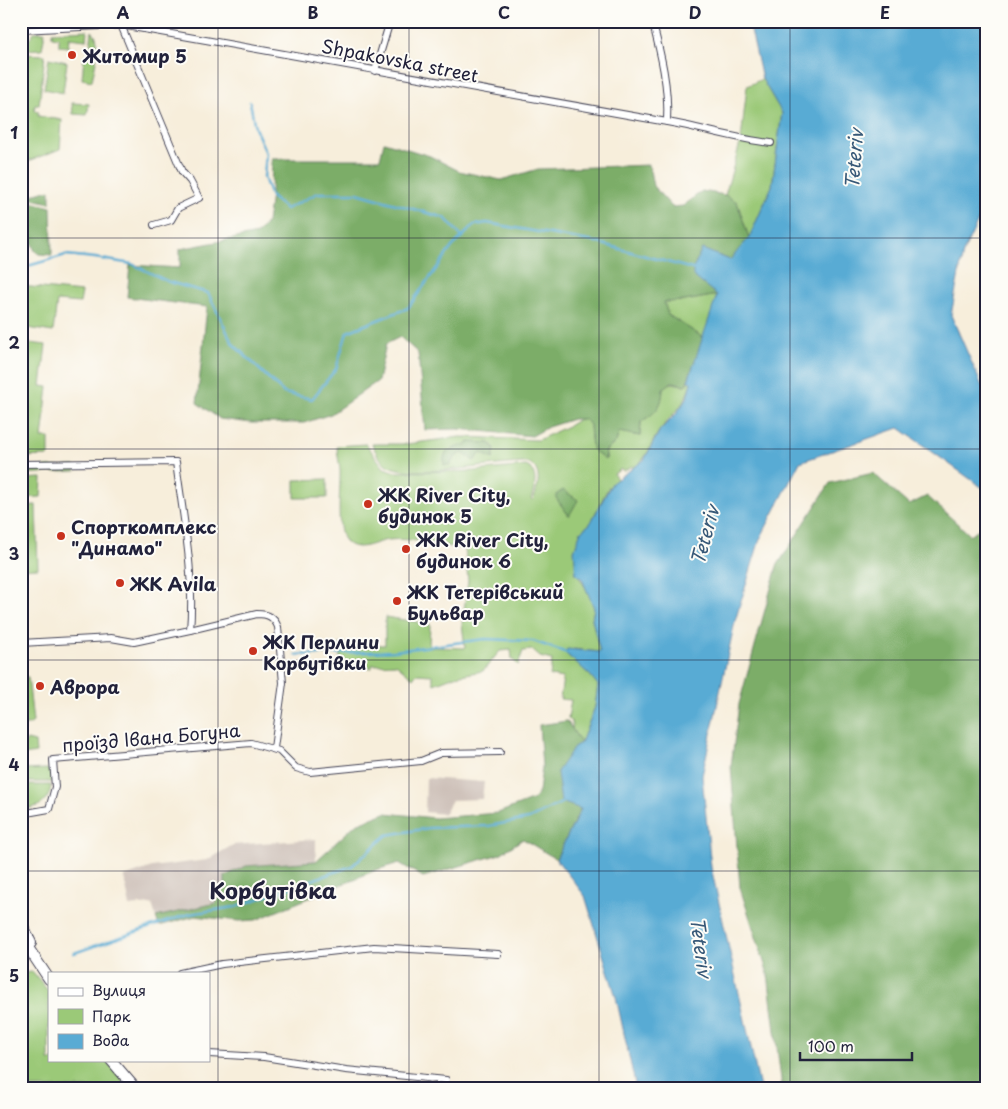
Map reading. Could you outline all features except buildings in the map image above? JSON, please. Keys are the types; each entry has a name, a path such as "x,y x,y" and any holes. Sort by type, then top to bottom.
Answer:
{"main road":[{"path":"21,923 39,963"},
{"path":"21,938 48,977"},
{"path":"113,1062 135,1088"}],"street":[{"path":"375,71 390,21"},
{"path":"652,21 662,56 668,102 667,122"},
{"path":"121,25 182,172 190,181 199,198 178,208 171,220 154,225"},
{"name":"Shpakovska street","path":"21,30 121,25 711,130 741,140 771,143"},
{"path":"21,464 176,462 188,552 192,604 190,630"},
{"path":"21,643 110,638 134,642 263,614 276,621 280,640 283,683 274,748"},
{"name":"проїзд Івана Богуна","path":"21,814 49,809 55,787 53,760 251,743 274,748 296,768 310,772 421,761 441,753 500,752"},
{"path":"185,972 222,964 374,947 498,954"},
{"path":"210,1054 264,1057 346,1070 446,1080"}],"shaded area":[{"path":"426,778 484,782 482,799 452,800 444,814 425,812"},
{"path":"316,839 316,861 246,866 225,876 225,886 216,903 156,917 152,904 130,906 124,877 152,867 207,860 233,845"}],"green space":[{"path":"87,30 86,40 69,38 68,47 59,46 59,38 52,37 52,32"},
{"path":"92,31 97,40 97,47 92,81 82,79 84,57 89,57"},
{"path":"34,32 45,32 42,49 21,50 21,45 26,44"},
{"path":"21,54 45,55 39,105 35,105 34,111 38,111 38,116 62,120 60,149 26,162 21,170"},
{"path":"49,58 67,62 63,93 44,89"},
{"path":"762,79 782,113 772,186 749,238 737,202 725,195 741,140 747,86"},
{"path":"72,103 89,104 87,115 73,114"},
{"path":"384,142 430,156 459,171 501,180 538,169 649,165 653,186 672,207 683,206 702,191 725,195 737,202 749,238 730,260 702,249 717,295 685,301 664,302 668,315 704,338 686,385 672,382 663,389 660,405 641,422 640,436 619,432 616,442 606,450 605,460 592,449 590,425 585,419 573,419 548,427 532,436 458,429 425,430 418,353 400,337 386,344 378,381 331,414 304,423 251,423 220,419 197,403 207,307 127,297 130,265 180,268 180,249 257,234 267,222 271,195 272,159 380,159"},
{"path":"50,190 50,203 29,198 28,196"},
{"path":"23,200 51,207 52,255 39,254 35,251 21,217"},
{"path":"21,286 82,292 80,303 57,301 53,332 21,327"},
{"path":"717,295 704,338 668,315 664,302 685,301"},
{"path":"21,342 46,345 41,386 48,387 42,438 49,438 49,456 21,457"},
{"path":"688,381 691,382 682,404 656,435 647,454 633,468 632,466 623,471 621,469 614,474 617,479 608,488 590,524 581,531 574,551 579,577 590,595 594,608 592,619 600,652 574,649 565,653 590,675 598,685 595,707 581,743 573,736 572,722 568,718 571,700 560,699 563,678 550,676 552,660 540,657 532,650 523,651 518,665 512,659 511,650 500,651 483,671 455,676 434,684 432,675 416,674 413,678 396,664 372,665 372,668 367,668 366,665 340,665 340,644 385,645 385,617 430,624 429,647 465,648 462,624 468,581 465,549 397,539 360,547 350,545 345,541 342,536 339,518 340,469 337,446 366,444 384,468 396,472 474,471 526,466 533,472 535,480 531,499 533,500 538,485 538,475 529,463 414,471 398,469 387,465 378,456 372,444 407,444 460,437 538,440 579,419 585,419 590,425 591,440 607,459 605,452 616,442 619,432 640,436 641,422 656,408 666,386 671,383 686,385"},
{"path":"469,442 490,443 495,449 493,459 481,453 474,461 462,453 455,457 450,465 444,465 444,459 449,451"},
{"path":"75,466 76,471 21,474 21,468"},
{"path":"873,473 909,505 927,496 970,535 987,523 987,1088 782,1088 768,974 740,888 731,766 739,704 777,566 830,483"},
{"path":"42,478 41,497 21,498 21,479"},
{"path":"327,479 327,498 295,498 295,480"},
{"path":"563,490 578,500 569,516 556,498 557,494"},
{"path":"36,505 38,568 21,569 21,506"},
{"path":"21,677 28,677 33,722 29,725 24,725 24,731 21,733"},
{"path":"567,721 581,743 581,808 556,859 523,839 500,854 423,877 399,863 376,870 256,920 239,921 195,916 159,926 156,917 216,903 225,886 225,876 246,866 316,861 356,824 385,813 435,818 498,813 534,799 539,792 542,767 539,725"},
{"path":"27,740 35,742 36,753 24,755 24,770 47,769 50,771 51,782 21,782 21,749"},
{"path":"21,785 51,785 48,796 42,804 21,810"},
{"path":"33,972 48,991 48,1062 108,1062 124,1081 122,1085 124,1088 21,1088 21,973"}],"water":[{"name":"Teteriv","path":"749,21 983,21 982,49 987,69 987,202 963,253 951,315 982,386 987,391 987,491 899,428 800,462 760,539 735,621 702,776 711,867 760,1088 636,1088 616,997 585,896 556,859 581,809 561,802 557,772 575,746 581,743 595,707 598,685 590,675 565,653 567,649 600,652 592,619 594,608 582,579 576,574 574,551 581,531 590,524 612,483 644,460 660,430 676,414 687,398 691,382 688,381 717,295 693,276 693,269 702,249 730,260 749,238 772,186 782,113 762,79"}],"waterway":[{"path":"250,102 255,128 266,153 264,177 271,197 286,209 318,193 357,193 445,218 462,237"},
{"path":"21,268 66,255 95,258 132,264 169,282 208,293 233,344 284,393 312,399 336,369 347,332 408,308 452,247 474,225 487,223 595,242 696,270"},
{"path":"296,655 394,651 485,639 533,641 567,653"},
{"path":"74,953 189,914 235,907 352,866 387,835 429,828 488,826 529,819 563,802"}],"place":[{"name":"Житомир 5","path":"72,55"},
{"name":"ЖК River City, будинок 5","path":"368,504"},
{"name":"Спорткомплекс \"Динамо\"","path":"61,536"},
{"name":"ЖК River City, будинок 6","path":"406,549"},
{"name":"ЖК Avila","path":"120,583"},
{"name":"ЖК Тетерівський Бульвар","path":"397,601"},
{"name":"ЖК Перлини Корбутівки","path":"253,651"},
{"name":"Аврора","path":"40,686"}],"district":[{"name":"Корбутівка","path":"273,889"}]}
